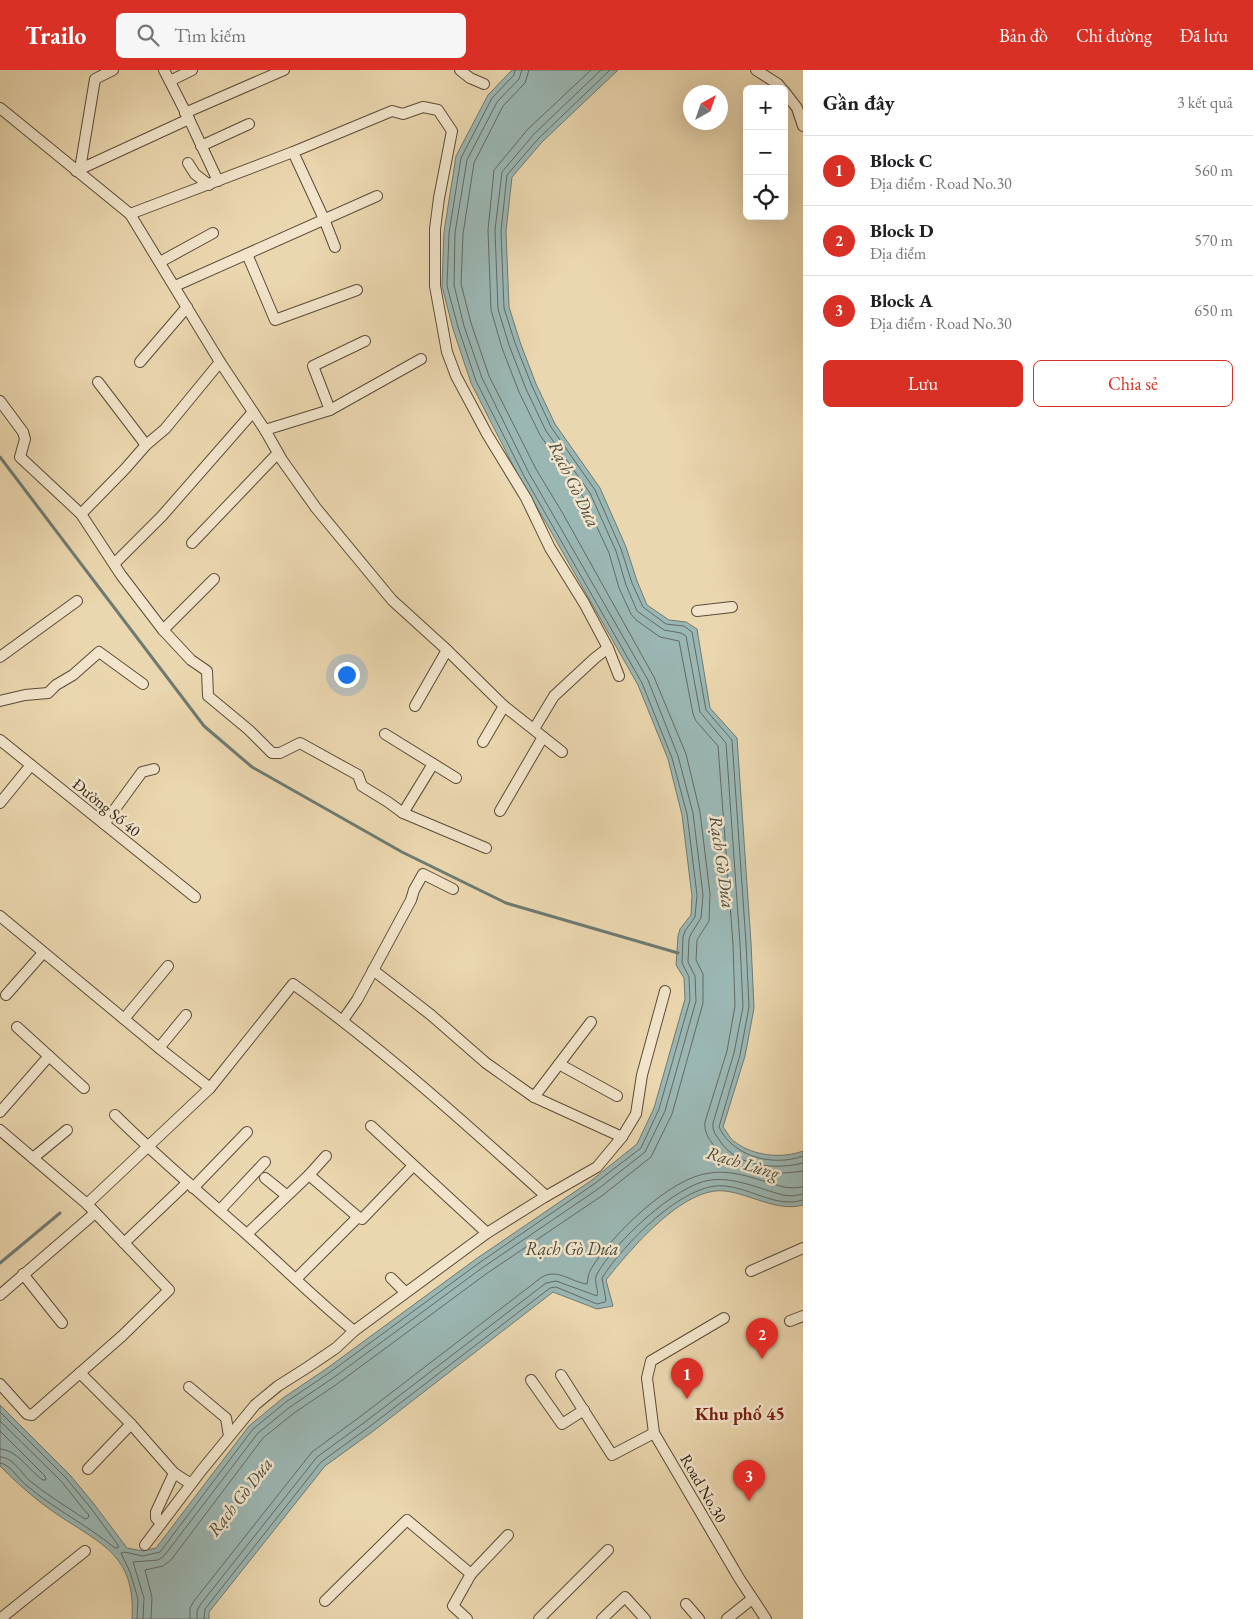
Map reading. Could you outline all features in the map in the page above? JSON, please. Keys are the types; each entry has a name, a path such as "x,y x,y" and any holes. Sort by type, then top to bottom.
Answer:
{"street":[{"path":"78,170 95,79 113,70"},
{"path":"164,70 201,146 214,183"},
{"path":"170,81 192,70"},
{"path":"78,170 284,70"},
{"path":"460,70 470,78 484,84"},
{"path":"756,70 779,85"},
{"path":"788,97 796,108 803,126"},
{"path":"130,214 214,183 392,112 403,114 423,106 438,110 452,131 435,228 435,286 447,352 456,376 483,426 526,498 550,548 584,603 608,648 619,676"},
{"path":"0,108 130,214 220,362 278,453 316,508 392,600 504,706 562,752"},
{"path":"201,146 249,124"},
{"path":"293,152 335,247"},
{"path":"188,163 195,174 214,183"},
{"path":"175,286 377,196"},
{"path":"160,262 213,233"},
{"path":"247,254 275,320 357,290"},
{"path":"140,362 187,307"},
{"path":"330,410 313,366 365,342"},
{"path":"265,430 330,410 421,359"},
{"path":"81,514 146,445 165,429 220,362"},
{"path":"98,382 146,445"},
{"path":"0,401 23,432 25,439 20,456 81,514 114,564 164,630 191,660 207,671 208,696 249,730 272,753 280,753 300,743 358,775 362,786 403,813 486,848"},
{"path":"114,564 162,516 253,412"},
{"path":"192,543 278,453"},
{"path":"164,630 214,579"},
{"path":"1,652 77,601"},
{"path":"697,611 732,607"},
{"path":"534,729 554,696 608,648"},
{"path":"415,706 447,650"},
{"path":"0,701 25,695 48,694 56,685 72,675 100,652 143,684"},
{"path":"483,742 504,706"},
{"path":"385,734 456,778"},
{"path":"500,811 543,736"},
{"name":"Đường Số 40","path":"0,740 194,897"},
{"path":"403,813 433,764"},
{"path":"0,803 31,765"},
{"path":"104,824 142,772 154,769"},
{"path":"343,1020 357,1000 423,874 452,889"},
{"path":"0,916 210,1088"},
{"path":"6,995 43,953"},
{"path":"124,1019 168,966"},
{"path":"373,970 431,1015 486,1064 534,1097 622,1137"},
{"path":"87,1204 210,1088 293,984 343,1020 462,1120 546,1196"},
{"path":"144,1545 255,1405 278,1386 336,1348 354,1331 405,1292 487,1233 597,1167 622,1137 636,1114 642,1075 665,991"},
{"path":"159,1048 186,1015"},
{"path":"534,1097 591,1022"},
{"path":"17,1027 84,1088"},
{"path":"0,1112 50,1056"},
{"path":"559,1064 617,1096"},
{"path":"115,1115 190,1186 220,1210 320,1303 354,1331"},
{"path":"371,1126 487,1233"},
{"path":"0,1130 87,1204 169,1290 122,1336 32,1415 27,1414 0,1384"},
{"path":"33,1158 67,1130"},
{"path":"124,1244 190,1186 247,1132"},
{"path":"246,1234 309,1175 326,1156"},
{"path":"220,1210 265,1162"},
{"path":"309,1175 358,1218 362,1219 410,1169"},
{"path":"265,1178 286,1195"},
{"path":"0,1295 95,1213"},
{"path":"296,1279 358,1218"},
{"path":"751,1271 803,1248"},
{"path":"23,1274 62,1323"},
{"path":"391,1278 405,1292"},
{"path":"790,1322 803,1316"},
{"name":"Road No.30","path":"724,1318 651,1361 647,1378 654,1433 752,1599 766,1619"},
{"path":"80,1373 131,1424 174,1473 191,1484"},
{"path":"561,1375 612,1455 654,1433"},
{"path":"531,1380 562,1424 584,1410"},
{"path":"189,1387 226,1418 229,1436"},
{"path":"88,1469 131,1424"},
{"path":"161,1523 156,1518 156,1512 174,1473"},
{"path":"325,1601 406,1520 471,1574"},
{"path":"467,1619 453,1606 471,1574 508,1536"},
{"path":"0,1619 85,1550"},
{"path":"539,1619 608,1550"},
{"path":"602,1619 625,1597 645,1619"},
{"path":"727,1619 752,1599"},
{"path":"686,1604 699,1619"}],"water":[{"name":"Rạch Gò Dưa","path":"512,70 618,70 542,142 512,177 506,231 509,307 536,384 555,424 600,488 626,547 647,605 669,620 686,622 697,629 710,708 737,738 754,1008 745,1056 723,1127 735,1142 742,1147 759,1153 786,1155 803,1151 803,1205 783,1206 725,1191 709,1192 675,1209 643,1237 606,1280 613,1306 597,1309 553,1292 325,1466 209,1612 209,1619 132,1619 132,1598 128,1580 122,1566 113,1555 102,1544 42,1504 0,1466 0,1405 70,1475 127,1548 143,1551 156,1548 249,1426 283,1398 326,1369 476,1259 592,1180 637,1144 654,1108 685,999 684,978 676,965 678,936 680,929 691,915 692,896 682,815 668,759 638,685 520,479 471,383 453,329 442,286 444,232 456,156 488,95"}],"waterway":[{"path":"0,457 204,726 252,767 402,852 506,903 678,953"},
{"path":"0,1263 60,1213"}],"place":[{"name":"Block D","path":"762,1359"},
{"name":"Block C","path":"687,1399"},
{"name":"Block A","path":"749,1501"}],"district":[{"name":"Khu phố 45","path":"740,1414"}],"water label":[{"name":"Rạch Lùng","path":"743,1163"}]}
